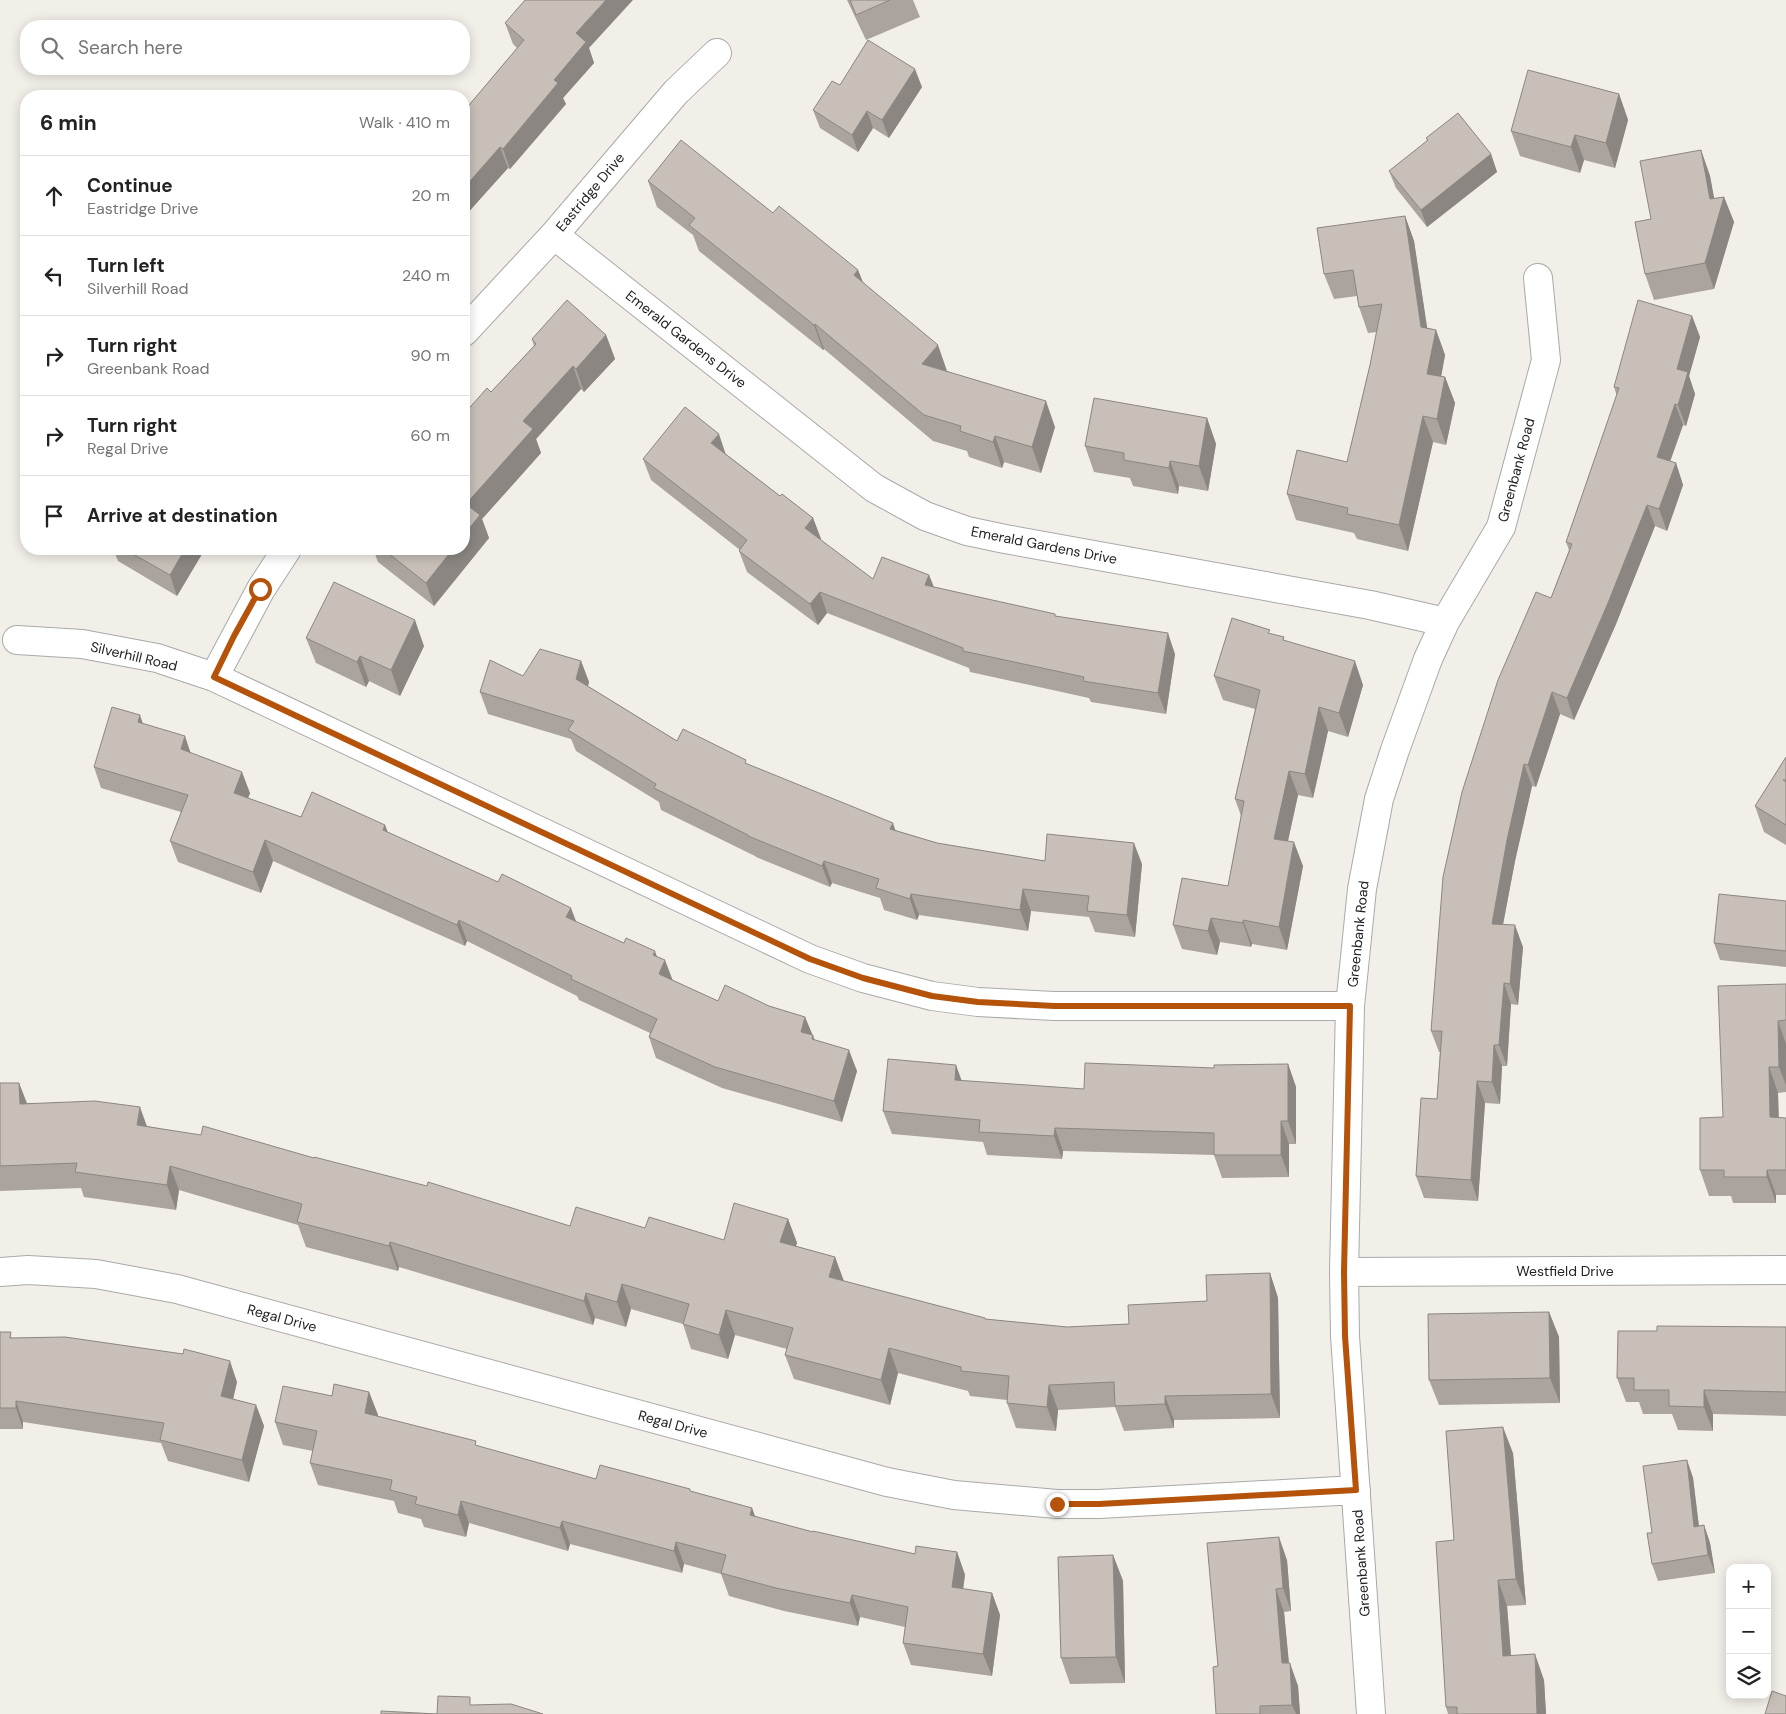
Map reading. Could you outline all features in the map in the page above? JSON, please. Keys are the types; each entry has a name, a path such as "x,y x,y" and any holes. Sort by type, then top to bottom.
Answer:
{"street":[{"name":"Eastridge Drive","path":"470,326 554,235 676,92 717,53"},
{"name":"Emerald Gardens Drive","path":"554,235 874,488 925,516 967,531 1005,539 1370,605 1445,622"},
{"name":"Greenbank Road","path":"1371,1714 1345,1336 1344,1272 1350,1006 1362,889 1380,799 1395,750 1428,659 1445,622 1501,527 1546,360 1538,278"},
{"path":"214,677 260,589 283,555"},
{"name":"Silverhill Road","path":"17,640 82,644 157,658 214,677 810,959 863,978 932,996 978,1002 1054,1006 1350,1006"},
{"name":"Regal Drive","path":"0,1272 28,1270 96,1274 177,1289 887,1482 954,1495 1057,1504 1099,1504 1356,1490"},
{"name":"Westfield Drive","path":"1344,1272 1786,1270"}],"building":[{"path":"525,0 606,0 576,33 586,42 554,80 558,83 503,149 500,147 470,181 470,104 524,40 505,23"},
{"path":"850,0 890,0 856,15"},
{"path":"868,40 915,69 882,120 867,111 852,135 813,110 832,81 840,85"},
{"path":"1528,70 1619,94 1606,143 1575,135 1571,147 1511,131"},
{"path":"1458,113 1491,154 1421,210 1389,171"},
{"path":"681,140 773,213 779,206 858,270 854,275 938,345 922,364 1046,401 1032,447 995,436 993,442 960,431 961,426 924,415 815,324 689,225 695,218 648,181"},
{"path":"1701,150 1710,199 1724,197 1705,263 1645,274 1635,222 1651,219 1640,161"},
{"path":"1405,216 1421,327 1436,330 1427,374 1445,377 1437,419 1423,416 1399,525 1347,514 1348,508 1287,494 1297,450 1347,462 1382,304 1359,307 1353,270 1324,274 1317,228"},
{"path":"567,300 606,335 576,369 573,366 523,421 533,429 470,500 470,407 487,388 491,392 536,344 532,339"},
{"path":"1638,300 1692,316 1677,369 1688,372 1678,405 1675,404 1657,457 1676,463 1659,509 1647,505 1567,698 1552,692 1528,765 1524,764 1507,840 1492,924 1515,925 1510,984 1504,983 1499,1045 1494,1045 1492,1082 1477,1081 1471,1180 1416,1176 1421,1098 1437,1099 1442,1031 1431,1031 1443,877 1462,792 1498,680 1536,592 1551,598 1572,544 1566,542 1619,388 1614,387"},
{"path":"1094,398 1207,418 1199,466 1170,461 1169,468 1124,460 1124,453 1085,446"},
{"path":"685,407 719,434 711,443 780,496 782,494 813,518 805,528 873,579 882,557 929,575 925,585 1055,614 1055,616 1168,633 1158,693 1083,681 1084,677 963,651 963,648 820,592 810,604 739,551 747,540 643,459"},
{"path":"470,507 480,515 470,528"},
{"path":"135,555 182,555 170,575"},
{"path":"391,555 448,555 426,583"},
{"path":"334,582 415,620 391,670 360,656 357,662 306,638"},
{"path":"1232,618 1270,630 1268,633 1284,637 1283,640 1355,661 1339,713 1319,707 1305,774 1289,771 1274,839 1294,842 1279,927 1243,920 1243,923 1211,918 1208,931 1173,925 1182,878 1228,886 1244,801 1235,799 1260,690 1214,676"},
{"path":"540,649 581,661 576,679 677,741 683,729 746,760 745,763 893,823 890,829 937,843 1045,861 1047,834 1134,843 1127,915 1087,911 1089,896 1023,889 1020,910 911,894 910,899 876,888 879,879 824,861 822,866 748,836 654,788 656,784 568,730 574,721 480,692 490,660 523,676"},
{"path":"112,707 140,715 138,722 185,736 181,749 242,772 234,793 301,817 312,792 385,825 383,830 498,882 502,874 571,908 566,917 624,943 626,938 655,951 653,955 665,960 659,974 718,1001 725,985 769,1006 805,1017 801,1032 813,1035 812,1039 849,1050 834,1101 715,1067 649,1037 657,1019 571,979 572,976 459,920 457,925 265,840 253,872 170,841 188,795 94,767"},
{"path":"1786,757 1786,780 1783,780 1786,782 1786,825 1755,806"},
{"path":"1719,894 1786,901 1786,951 1714,943"},
{"path":"1786,984 1786,1020 1778,1021 1779,1067 1769,1067 1770,1117 1786,1118 1786,1170 1767,1170 1767,1177 1724,1177 1724,1170 1700,1170 1700,1118 1723,1117 1718,986"},
{"path":"888,1059 956,1065 955,1080 1084,1089 1085,1063 1214,1068 1214,1065 1288,1064 1288,1121 1281,1121 1281,1155 1214,1155 1214,1133 1055,1128 1054,1136 979,1132 980,1120 883,1111"},
{"path":"0,1083 19,1083 20,1104 95,1101 140,1107 137,1125 201,1135 203,1126 314,1158 427,1186 428,1182 570,1226 576,1207 645,1228 649,1217 724,1240 734,1203 788,1219 780,1242 835,1257 829,1277 985,1319 1067,1327 1129,1324 1128,1305 1207,1301 1206,1275 1270,1273 1271,1394 1165,1396 1165,1404 1115,1406 1114,1382 1049,1385 1047,1407 1007,1403 1009,1376 961,1371 961,1367 889,1348 881,1380 785,1355 793,1328 726,1310 719,1335 683,1324 689,1304 622,1284 617,1302 586,1293 584,1301 390,1242 389,1246 297,1222 302,1204 170,1166 167,1185 75,1172 77,1163 0,1166"},
{"path":"1549,1312 1550,1378 1429,1380 1428,1314"},
{"path":"1657,1326 1786,1327 1786,1392 1704,1390 1704,1407 1669,1406 1669,1390 1634,1390 1634,1378 1617,1378 1618,1331 1657,1331"},
{"path":"0,1332 11,1332 10,1338 65,1337 183,1354 184,1349 230,1361 221,1396 256,1405 242,1460 160,1440 164,1423 16,1401 16,1408 0,1408"},
{"path":"334,1384 369,1392 365,1413 476,1441 475,1445 596,1479 600,1465 752,1508 750,1515 813,1532 915,1554 916,1546 957,1552 952,1587 992,1593 983,1654 903,1643 908,1607 852,1595 850,1603 776,1588 721,1573 726,1555 676,1542 674,1551 562,1521 560,1528 461,1501 458,1515 415,1504 417,1497 390,1490 392,1480 310,1463 317,1431 275,1422 283,1386 332,1396"},
{"path":"1503,1427 1516,1579 1498,1580 1503,1656 1535,1654 1537,1714 1457,1714 1457,1707 1446,1707 1436,1542 1454,1540 1446,1431"},
{"path":"1687,1460 1694,1527 1704,1525 1708,1555 1652,1564 1647,1533 1652,1533 1643,1466"},
{"path":"1279,1537 1283,1588 1276,1589 1282,1663 1290,1663 1292,1705 1260,1706 1260,1714 1216,1714 1213,1667 1218,1666 1207,1543"},
{"path":"1113,1555 1116,1657 1061,1658 1058,1557"},
{"path":"1772,1691 1786,1696 1786,1714 1765,1714"},
{"path":"438,1696 470,1697 470,1705 511,1704 543,1714 437,1714"},
{"path":"381,1711 437,1714 381,1714"}],"route":[{"path":"260,589 214,677 810,959 863,978 932,996 978,1002 1054,1006 1350,1006 1344,1272 1345,1336 1356,1490 1099,1504 1057,1504"}]}
